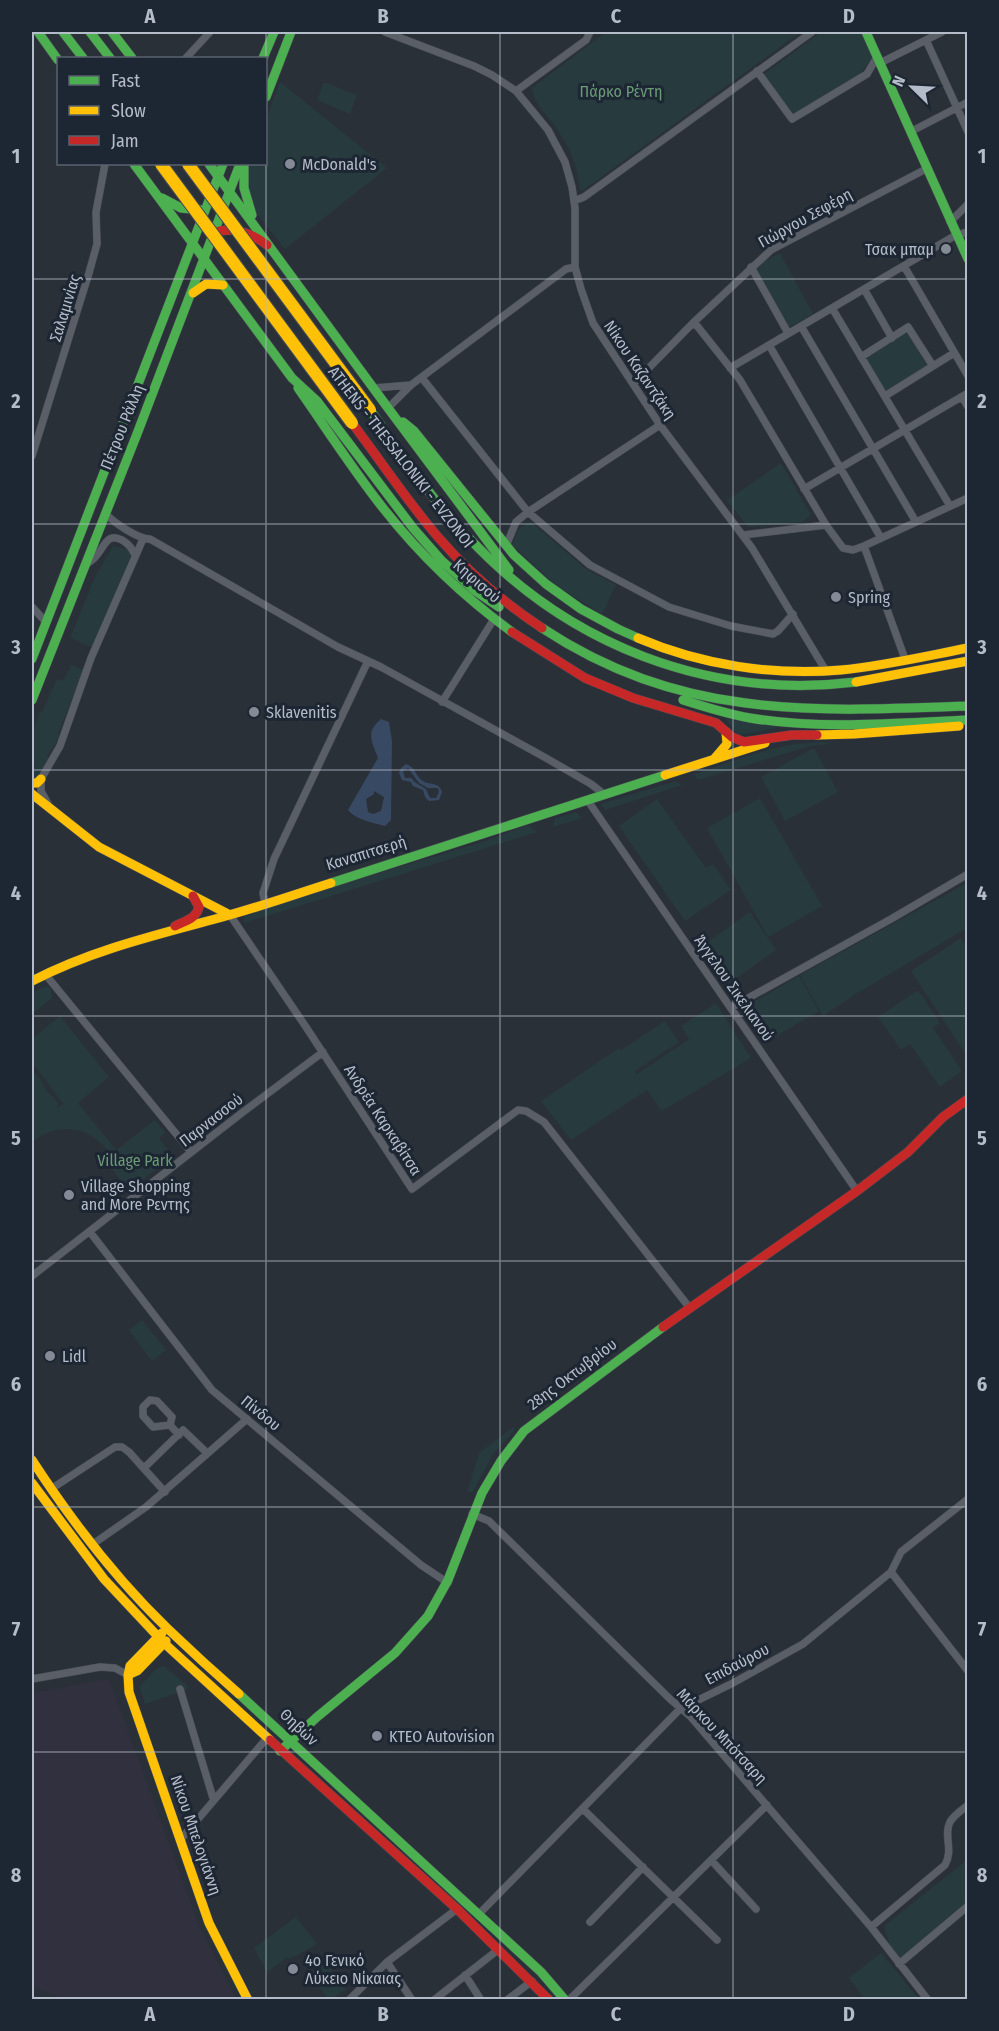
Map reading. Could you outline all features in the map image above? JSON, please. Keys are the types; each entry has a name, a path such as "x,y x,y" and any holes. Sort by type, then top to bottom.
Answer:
{"main road":[{"path":"38,32 57,59"},
{"path":"63,32 82,57"},
{"path":"90,32 109,57"},
{"path":"112,32 131,57"},
{"path":"263,57 274,32"},
{"path":"267,95 291,32"},
{"path":"866,32 950,222 962,233 968,259"},
{"name":"Κηφισού","path":"135,165 292,378 351,464 405,534 440,571 494,619 530,645 585,678 633,698 716,723 735,739 744,742 792,735 854,735 968,725"},
{"name":"ATHENS - THESSALONIKI - EVZONOI","path":"162,165 352,423 451,552 500,599 537,627 594,659 656,686 698,697 784,708 860,709 968,706"},
{"name":"ATHENS - THESSALONIKI - EVZONOI","path":"189,165 454,522 498,568 531,596 567,620 652,661 703,676 744,683 775,686 846,683 968,661"},
{"path":"242,165 244,188 256,227"},
{"name":"Πέτρου Ράλλη","path":"32,700 242,165"},
{"path":"221,170 230,191 256,227 489,544 531,596"},
{"name":"Πέτρου Ράλλη","path":"32,659 221,170"},
{"path":"156,194 181,208 194,211 206,210 222,201 230,191"},
{"path":"194,244 215,232 227,229 240,230 263,242 280,259"},
{"path":"190,298 204,284 212,282 223,285"},
{"path":"292,378 317,401 412,528 441,560 474,590 502,609 537,627"},
{"path":"388,408 414,431 506,546 536,577 573,605 642,641 694,658 725,665 776,671 826,671 968,648"},
{"path":"656,686 706,709 761,719 819,723 968,720"},
{"path":"712,759 727,744 726,732"},
{"name":"Καναπιτσερή","path":"32,981 98,951 168,930 180,929 230,915 792,735"},
{"path":"32,794 48,804 99,847 230,915"},
{"path":"168,930 197,916 199,906 192,895"},
{"name":"28ης Οκτωβρίου","path":"285,1746 400,1648 428,1617 448,1583 472,1514 495,1468 524,1431 689,1307 857,1191 908,1152 951,1109 968,1099"},
{"name":"Θηβών","path":"32,1460 51,1489 166,1636 267,1738 285,1746 478,1915 545,1976 567,2000"},
{"name":"Θηβών","path":"32,1483 104,1579 285,1746 499,1949 549,2000"},
{"path":"128,1675 137,1671 166,1636"},
{"name":"Νίκου Μπελογιάννη","path":"128,1675 129,1692 139,1724 209,1923 248,2000"}],"street":[{"path":"187,57 210,32"},
{"name":"Νίκου Καζαντζάκη","path":"385,32 474,66 516,91 554,140 565,162 574,201 576,267 581,290 593,323 660,425 743,534 826,671"},
{"path":"516,91 586,40 590,32"},
{"path":"574,201 584,197 812,32"},
{"path":"757,71 792,119 867,74 878,60 942,32"},
{"path":"926,40 968,132"},
{"path":"910,132 968,102"},
{"name":"Σαλαμινίας","path":"32,456 97,244 96,212 105,165"},
{"name":"Γιώργου Σεφέρη","path":"633,384 694,322 771,250 926,169"},
{"path":"950,222 968,204"},
{"path":"730,368 962,233"},
{"path":"904,266 968,376"},
{"path":"388,408 411,385 566,269 576,267"},
{"path":"751,267 788,333"},
{"path":"864,289 891,336"},
{"path":"832,308 950,506"},
{"path":"694,322 740,380 839,545 848,550 864,546 968,498"},
{"path":"801,326 916,522"},
{"path":"861,357 908,327 933,366"},
{"path":"769,345 881,538"},
{"path":"885,396 954,353"},
{"path":"422,378 528,512 590,565 669,607 723,624 769,634 778,631 793,614"},
{"path":"374,388 411,385"},
{"path":"804,489 965,395 968,407"},
{"path":"506,546 514,526 528,512 660,425"},
{"path":"105,513 113,521 143,539 150,538 302,627 582,778 605,795"},
{"path":"743,534 826,525"},
{"path":"84,565 97,556 107,540 112,538 126,542 135,555"},
{"path":"48,804 36,781 60,746 91,658 143,539"},
{"path":"864,546 905,659"},
{"path":"32,607 46,622"},
{"path":"442,702 494,619"},
{"path":"265,903 263,893 274,859 368,661"},
{"name":"Άγγελου Σικελιανού","path":"588,801 857,1191"},
{"path":"732,1007 968,874"},
{"name":"Ανδρέα Καρκαβίτσα","path":"230,915 412,1189 518,1110 526,1111 541,1119 689,1307"},
{"path":"45,974 191,1152"},
{"name":"Παρνασσού","path":"32,1276 323,1052"},
{"name":"Πίνδου","path":"90,1232 212,1390 421,1565 448,1583"},
{"path":"150,1400 157,1401 172,1417 170,1425 153,1427 143,1416 143,1407 150,1400"},
{"path":"93,1544 146,1508 247,1419"},
{"path":"170,1425 179,1435"},
{"path":"144,1468 183,1430 207,1453"},
{"path":"51,1489 115,1447 122,1447 165,1492"},
{"name":"Επιδαύρου","path":"478,1915 680,1708 733,1683 803,1644 891,1572 901,1552 968,1499"},
{"name":"Μάρκου Μπότσαρη","path":"472,1514 489,1521 690,1716 871,1927 928,2000"},
{"path":"891,1572 968,1671"},
{"path":"32,1680 100,1667 115,1668 128,1675"},
{"path":"180,1689 213,1798"},
{"path":"181,1839 213,1798 267,1738"},
{"path":"567,2000 767,1805"},
{"path":"871,1927 945,1865 950,1852 948,1832 951,1821 968,1805"},
{"path":"583,1809 717,1940"},
{"path":"711,1860 756,1909"},
{"path":"590,1922 643,1868"},
{"path":"899,1964 968,1906"},
{"path":"349,2000 387,1962 457,1909"},
{"path":"434,2000 499,1949"},
{"path":"387,1962 412,2000"},
{"path":"465,1975 481,2000"},
{"path":"507,2000 532,1981"}],"shaded area":[{"path":"109,1679 199,1926 236,1999 64,1999 32,1987 32,1693"}],"green space":[{"name":"Πάρκο Ρέντη","path":"606,32 801,32 582,191 576,167 567,146 539,105 532,88"},
{"path":"821,32 861,32 873,57 859,75 793,114 763,75"},
{"path":"280,82 387,168 285,249 257,214 247,184 249,165 267,165 267,116"},
{"path":"324,82 357,95 350,114 317,100"},
{"path":"780,253 813,314 788,328 755,271 765,261"},
{"path":"908,327 933,366 885,396 861,357"},
{"path":"781,463 810,513 809,517 802,522 748,527 727,500"},
{"path":"530,521 586,569 616,585 602,614 559,588 512,545 518,530"},
{"path":"113,546 129,550 131,557 93,648 71,636 94,579"},
{"path":"71,665 84,670 57,741 47,755 49,758 40,777 32,778 32,770 39,762 32,768 32,731 57,679 60,681 64,679"},
{"path":"726,719 777,727 778,728 738,735"},
{"path":"823,742 830,744 810,746 698,780 694,774 789,745"},
{"path":"814,748 838,792 785,821 761,777"},
{"path":"676,781 682,785 605,810 600,804"},
{"path":"760,798 822,906 768,937 707,828"},
{"path":"657,799 706,868 713,864 731,890 685,921 619,826"},
{"path":"576,812 582,818 553,827 555,818"},
{"path":"528,825 537,832 244,923 244,915 249,912 482,842"},
{"path":"967,883 967,928 823,1016 800,975"},
{"path":"750,912 776,950 728,984 702,946"},
{"path":"961,938 967,947 967,1056 911,971"},
{"path":"799,976 819,1011 766,1042 745,1007"},
{"path":"46,986 51,989 52,998 32,1014 32,993"},
{"path":"918,990 940,1023 933,1028 962,1071 940,1087 910,1044 901,1050 878,1017"},
{"path":"716,1003 751,1058 662,1111 647,1090 571,1140 541,1101 619,1048 621,1050 665,1021 679,1042 635,1071 637,1074 689,1039 681,1026"},
{"name":"Village Park","path":"60,1016 109,1077 78,1103 116,1150 155,1120 165,1132 159,1138 173,1156 128,1191 103,1156 108,1151 100,1142 82,1131 62,1129 52,1131 32,1142 32,1071 58,1103 57,1108 63,1104 32,1062 32,1039"},
{"path":"142,1320 166,1350 152,1361 129,1330"},
{"path":"515,1426 513,1432 493,1454 473,1492 467,1492 479,1453"},
{"path":"162,1666 189,1687 145,1704 141,1685 156,1669"},
{"path":"967,1860 967,1904 901,1959 890,1946 884,1926"},
{"path":"296,1917 317,1944 290,1959 288,1957 267,1972 254,1948"},
{"path":"881,1953 919,1999 865,1999 849,1978"},
{"path":"326,1962 346,1989 332,1999 328,1999 310,1974"}],"water":[{"path":"381,719 389,722 392,741 391,820 385,826 360,818 348,810 378,758 371,737 376,724","holes":["374,791 384,797 381,811 373,814 368,812 366,799 374,794"]},
{"path":"406,764 409,765 423,781 438,786 442,792 439,800 429,801 423,790 413,786 411,782 402,780 399,773","holes":["408,768 419,783 428,788 438,788 436,798 430,798 426,789 411,778 405,778 403,771"]}],"traffic: fast":[{"path":"38,32 57,59"},
{"path":"63,32 82,57"},
{"path":"90,32 109,57"},
{"path":"112,32 131,57"},
{"path":"263,57 274,32"},
{"path":"267,94 291,32"},
{"path":"866,32 968,259"},
{"path":"135,165 292,378"},
{"path":"210,165 388,408"},
{"path":"32,659 223,165"},
{"path":"32,700 240,165"},
{"path":"244,165 244,188 252,215"},
{"path":"162,198 181,208 201,210"},
{"path":"292,378 317,401 413,528 441,560 474,590 499,607"},
{"path":"298,388 361,479 397,525 443,575 512,632"},
{"path":"388,408 509,570"},
{"path":"370,410 428,491 467,536 507,574 550,607 595,635 644,657 695,672 747,682 801,685 856,682"},
{"path":"403,422 414,431 514,555 546,584 581,609 638,638"},
{"path":"542,628 593,658 645,679 696,694 748,703 801,708 968,706"},
{"path":"683,700 741,716 804,724 859,725 968,720"},
{"path":"331,883 665,775"},
{"path":"280,1751 317,1717 395,1653 428,1616 448,1580 482,1493 501,1461 524,1431 663,1327"},
{"path":"239,1694 541,1972 565,2000"}],"traffic: slow":[{"path":"162,165 352,423"},
{"path":"189,165 370,410"},
{"path":"193,293 206,284 223,285"},
{"path":"638,638 712,662 763,670 789,671 857,668 968,648"},
{"path":"856,682 968,661"},
{"path":"817,735 959,726"},
{"path":"715,758 727,744 726,732"},
{"path":"665,775 765,743"},
{"path":"32,783 37,783 41,779"},
{"path":"32,794 99,847 230,915"},
{"path":"32,981 103,951 331,883"},
{"path":"32,1460 78,1527 130,1590 168,1629 239,1694"},
{"path":"32,1483 104,1579 164,1643 270,1740"},
{"path":"162,1633 130,1666 129,1692 209,1923 248,2000"},
{"path":"128,1675 137,1671 166,1641"}],"traffic: jam":[{"path":"212,233 234,230 254,237 267,245"},
{"path":"352,423 416,509 450,550 487,586 542,628"},
{"path":"512,632 585,678 633,698 716,723 732,737 744,742 792,735 817,735"},
{"path":"175,926 190,919 198,911 199,907 193,896"},
{"path":"663,1327 857,1191 908,1152 943,1117 968,1099"},
{"path":"270,1740 457,1909 549,2000"}],"place":[{"name":"McDonald's","path":"290,164"},
{"name":"Τσακ μπαμ","path":"946,249"},
{"name":"Spring","path":"836,597"},
{"name":"Sklavenitis","path":"254,712"},
{"name":"Village Shopping and More Ρεντης","path":"69,1195"},
{"name":"Lidl","path":"50,1356"},
{"name":"ΚΤΕΟ Autovision","path":"377,1736"},
{"name":"4ο Γενικό Λύκειο Νίκαιας","path":"293,1969"}]}
